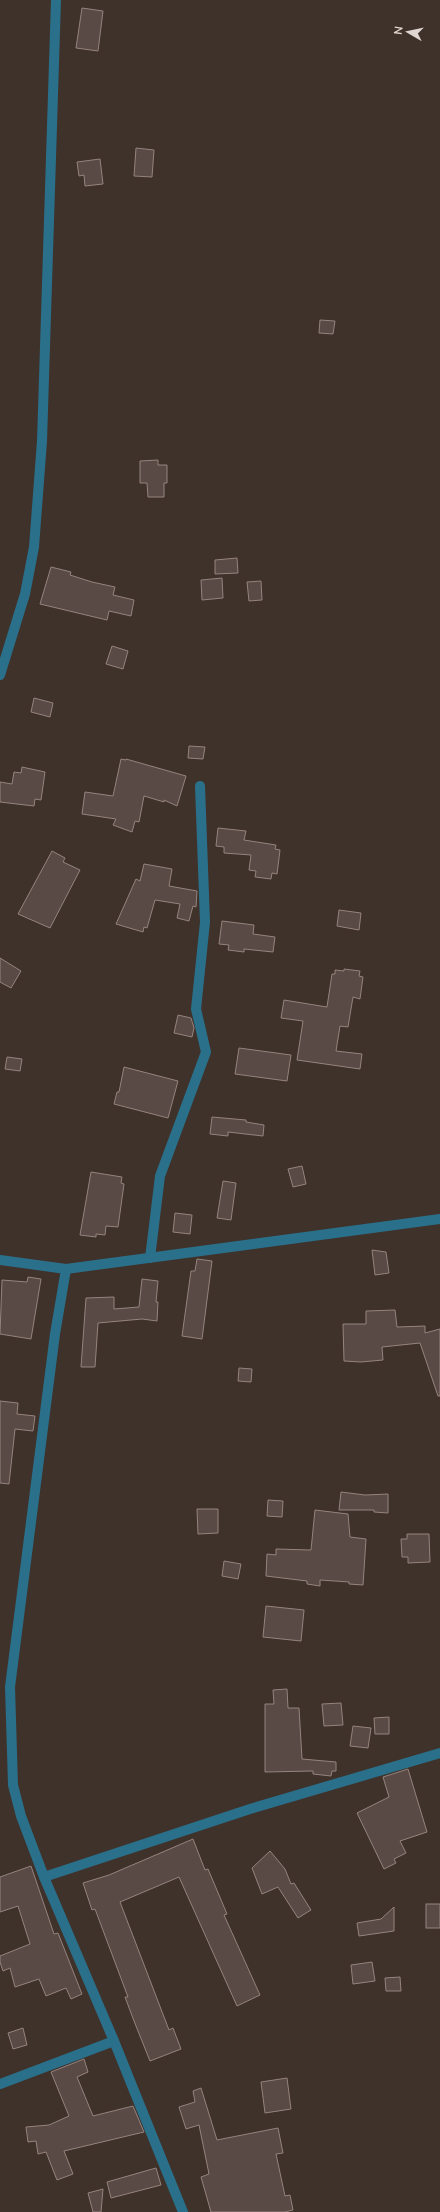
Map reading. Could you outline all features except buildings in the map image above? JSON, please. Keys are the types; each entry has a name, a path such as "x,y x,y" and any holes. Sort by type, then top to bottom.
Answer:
{"street":[{"path":"0,675 25,594 34,547 42,441 56,0"},
{"path":"150,1258 160,1176 206,1052 196,1009 205,922 200,786"},
{"path":"0,1260 66,1269 440,1219"},
{"path":"66,1269 55,1334 10,1687 13,1785 21,1816 44,1877 114,2042 183,2212"},
{"path":"44,1877 250,1809 440,1753"},
{"path":"0,2084 114,2042"}]}
